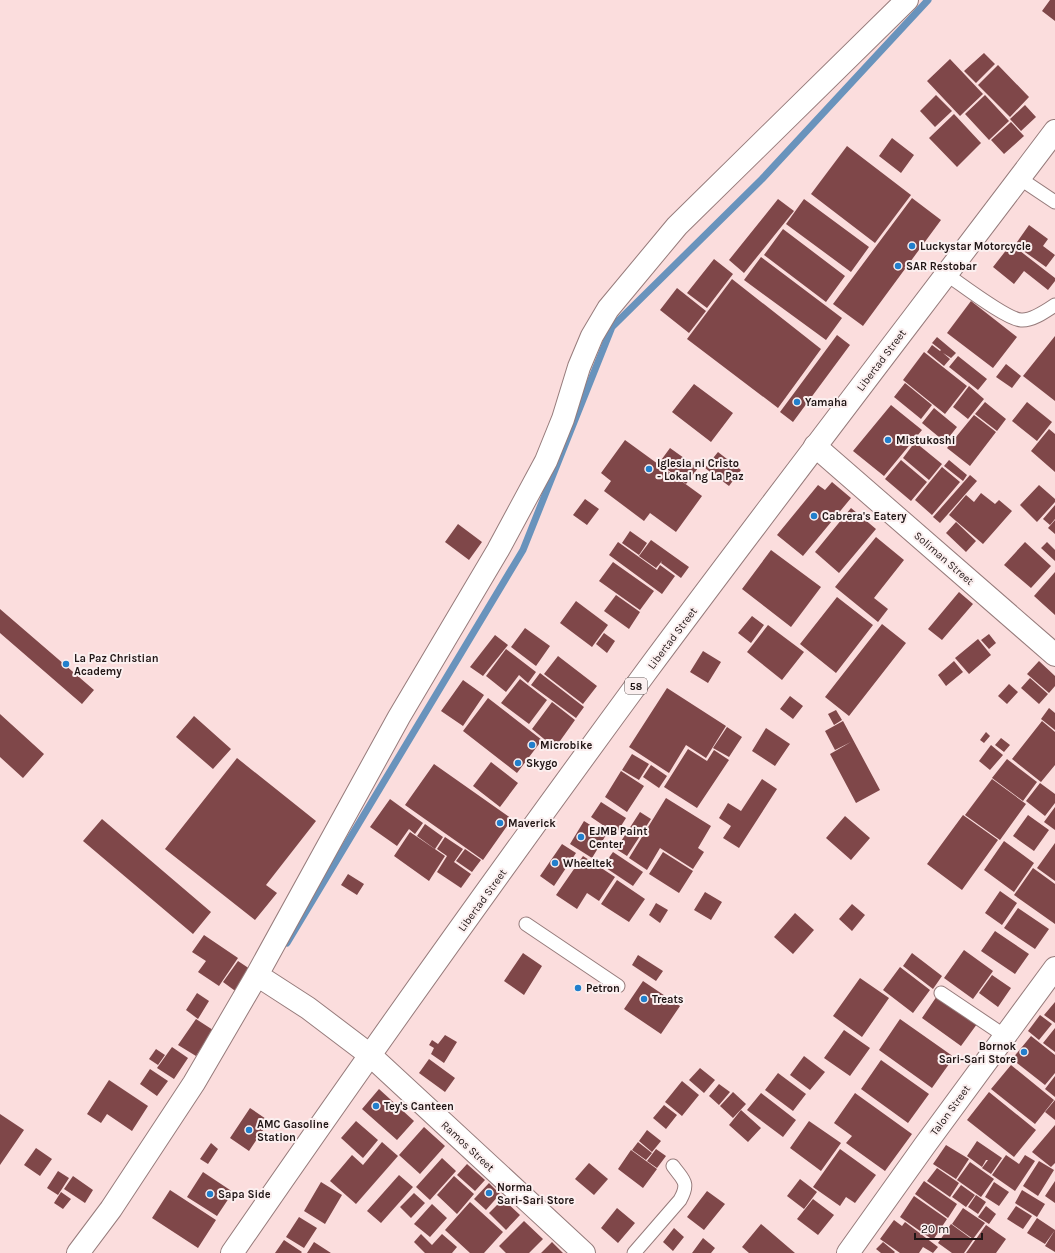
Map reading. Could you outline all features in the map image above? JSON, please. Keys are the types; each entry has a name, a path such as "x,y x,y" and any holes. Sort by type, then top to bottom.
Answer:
{"main road":[{"path":"78,1253 111,1209 194,1084 257,975 399,717 498,550 546,461 563,419 579,367 592,336 608,309 677,226 907,0"},
{"name":"Libertad Street","path":"232,1253 370,1055 645,674 815,446 1055,131"},
{"name":"Soliman Street","path":"815,446 1055,655"},
{"name":"Talon Street","path":"848,1253 929,1139 1055,969"},
{"name":"Ramos Street","path":"257,975 302,1005 370,1055 584,1253"}],"lane":[{"path":"1020,178 1055,202"},
{"path":"946,274 1006,314 1021,320 1038,316 1055,305"},
{"path":"526,924 618,986"},
{"path":"941,993 1005,1036"},
{"path":"634,1253 680,1200 685,1191 685,1182 672,1166"}],"building":[{"path":"1050,0 1055,0 1055,21 1042,11"},
{"path":"984,53 995,64 976,83 964,71"},
{"path":"950,59 983,94 960,116 927,81"},
{"path":"998,65 1029,97 1010,117 978,85"},
{"path":"936,95 952,111 935,127 920,111"},
{"path":"985,95 1009,121 989,140 965,114"},
{"path":"1025,105 1036,117 1021,131 1010,119"},
{"path":"954,114 981,143 957,167 929,138"},
{"path":"1011,122 1024,136 1004,154 991,140"},
{"path":"892,138 914,155 901,173 879,156"},
{"path":"847,146 911,195 875,243 811,194"},
{"path":"912,198 941,220 863,326 833,304"},
{"path":"778,199 794,211 744,273 729,260"},
{"path":"804,199 869,247 851,272 786,224"},
{"path":"1029,225 1048,239 1043,246 1055,255 1046,267 1015,245"},
{"path":"783,229 845,276 826,302 764,255"},
{"path":"1011,244 1055,278 1055,281 1048,290 1024,271 1014,284 993,267"},
{"path":"761,257 842,318 826,340 744,280"},
{"path":"714,259 733,274 707,308 687,293"},
{"path":"732,279 821,349 778,408 687,339"},
{"path":"677,288 706,311 689,333 660,310"},
{"path":"971,301 1017,337 993,368 947,333"},
{"path":"837,335 850,345 793,422 780,412"},
{"path":"1055,336 1055,401 1023,376"},
{"path":"937,337 956,353 951,358 943,353 950,359 944,366 927,352 932,345 940,351 941,350 932,343"},
{"path":"924,352 967,386 945,414 903,380"},
{"path":"958,356 987,379 978,390 949,367"},
{"path":"1006,364 1021,376 1012,388 996,377"},
{"path":"905,383 932,405 921,419 894,397"},
{"path":"694,384 733,413 711,442 672,412"},
{"path":"969,386 984,399 968,419 953,407"},
{"path":"985,402 1006,419 997,431 975,414"},
{"path":"1027,402 1052,422 1037,441 1012,421"},
{"name":"Mistukoshi","path":"891,405 922,430 884,476 853,451"},
{"path":"934,408 957,427 945,442 922,423"},
{"path":"974,415 996,432 970,466 947,448"},
{"path":"1049,429 1055,434 1055,472 1031,451"},
{"path":"625,440 702,496 676,532 650,513 644,521 604,491 611,481 601,473"},
{"path":"915,442 942,464 929,480 903,458"},
{"path":"670,448 698,468 686,484 659,463"},
{"path":"718,452 741,470 729,486 705,468"},
{"path":"901,460 927,482 911,501 885,479"},
{"path":"949,460 967,475 963,481 944,466"},
{"path":"942,467 960,482 932,515 915,500"},
{"path":"970,475 977,481 940,523 933,517"},
{"name":"Cabrera's Eatery","path":"832,482 851,498 803,556 777,535 818,485 825,490"},
{"path":"1039,485 1055,499 1055,502 1037,522 1020,505"},
{"path":"981,493 995,504 999,500 1012,511 983,544 949,515 966,495 974,502"},
{"path":"585,499 599,509 587,525 573,515"},
{"path":"1055,505 1055,519 1050,525 1043,519"},
{"path":"851,508 876,529 839,573 815,552"},
{"path":"1055,520 1055,534 1048,528"},
{"path":"956,522 976,541 966,552 946,533"},
{"path":"458,524 482,542 469,560 445,542"},
{"path":"630,531 647,543 639,555 622,543"},
{"path":"876,537 904,560 874,598 888,609 878,622 835,587"},
{"path":"651,540 689,567 681,578 661,563 662,561 656,568 639,556"},
{"path":"618,542 657,570 660,565 675,576 662,594 609,555"},
{"path":"1025,542 1051,566 1031,588 1004,565"},
{"path":"1047,542 1055,550 1055,561 1041,548"},
{"path":"771,550 821,587 791,627 742,589"},
{"path":"613,562 654,591 640,610 599,581"},
{"path":"1055,572 1055,615 1034,596"},
{"path":"959,592 973,604 942,640 928,629"},
{"path":"616,595 640,612 629,629 604,611"},
{"path":"837,597 873,625 836,673 800,644"},
{"path":"576,601 608,625 592,647 560,623"},
{"path":"0,609 94,690 82,704 0,633"},
{"path":"752,616 764,625 751,643 738,633"},
{"path":"882,624 906,643 849,716 825,697"},
{"path":"768,625 804,652 782,680 747,652"},
{"path":"525,628 550,646 536,666 511,647"},
{"path":"604,633 615,641 607,653 596,644"},
{"path":"989,634 996,643 989,649 981,640"},
{"path":"495,635 508,645 483,676 470,667"},
{"path":"978,639 991,655 969,674 955,658"},
{"path":"506,649 536,672 528,683 519,675 506,692 486,676"},
{"path":"703,651 721,662 708,683 690,672"},
{"path":"558,656 597,686 583,704 544,674"},
{"path":"954,661 963,672 946,686 938,675"},
{"path":"1039,661 1055,676 1055,686 1049,693 1027,674"},
{"path":"540,673 584,707 576,718 531,685"},
{"path":"1030,678 1048,694 1039,704 1021,688"},
{"path":"520,679 547,700 529,724 501,703"},
{"path":"463,680 484,695 463,726 441,711"},
{"path":"1009,684 1018,692 1007,704 998,696"},
{"path":"667,688 726,726 706,758 686,745 669,773 629,747"},
{"path":"790,696 803,706 793,719 780,709"},
{"path":"488,698 542,740 517,773 463,731"},
{"path":"552,702 575,720 555,748 532,729"},
{"path":"1049,708 1055,713 1055,730 1041,719"},
{"path":"836,710 842,720 834,725 828,714"},
{"path":"0,714 44,754 23,778 0,757"},
{"path":"194,716 231,749 213,769 176,737"},
{"path":"843,721 880,790 856,803 830,754 851,742 835,750 825,731"},
{"path":"1042,721 1055,732 1055,765 1041,782 1012,759"},
{"path":"727,727 742,737 729,757 713,748"},
{"path":"766,728 790,744 775,766 752,751"},
{"path":"986,732 990,736 984,743 980,740"},
{"path":"1001,738 1010,745 1004,752 995,745"},
{"path":"991,745 1003,755 990,770 979,761"},
{"path":"688,749 707,761 714,750 729,760 697,808 664,787"},
{"path":"632,754 649,764 639,780 622,770"},
{"path":"237,758 316,821 266,885 277,893 255,920 165,849"},
{"path":"1007,759 1037,782 1023,801 992,778"},
{"path":"491,762 518,783 500,807 473,786"},
{"path":"434,764 512,819 483,860 405,805"},
{"path":"651,765 667,776 659,788 643,777"},
{"path":"621,771 644,786 627,812 605,797"},
{"path":"762,779 777,789 739,848 723,838 731,826 719,818 728,803 741,811"},
{"path":"992,779 1026,804 1000,840 965,815"},
{"path":"1040,783 1055,794 1055,803 1045,816 1026,801"},
{"path":"666,798 711,826 698,848 704,852 693,869 660,848 647,870 629,858"},
{"path":"390,799 423,823 415,834 409,829 397,846 370,827"},
{"path":"601,802 626,818 616,834 591,817"},
{"path":"1055,807 1055,830 1044,822"},
{"path":"640,812 651,819 627,856 616,849"},
{"path":"963,815 998,840 962,890 927,864"},
{"path":"1028,815 1049,830 1034,851 1013,836"},
{"path":"845,816 870,838 851,860 826,838"},
{"path":"102,819 211,912 193,934 83,841"},
{"path":"584,821 606,835 592,858 570,844"},
{"path":"425,824 443,837 435,849 417,836"},
{"path":"410,832 445,856 429,881 394,856"},
{"path":"445,837 463,849 454,862 471,874 461,888 437,872 447,856 437,849"},
{"path":"1004,841 1034,863 1014,892 984,870"},
{"path":"1055,843 1055,881 1037,868"},
{"path":"562,844 576,853 554,886 540,876"},
{"path":"465,849 481,860 472,872 456,861"},
{"path":"613,852 643,872 633,886 603,866"},
{"path":"663,852 693,871 679,893 649,874"},
{"path":"583,856 615,877 599,901 587,893 577,909 556,895"},
{"path":"1033,868 1055,884 1055,924 1014,895"},
{"path":"348,874 364,884 357,895 341,885"},
{"path":"617,880 645,899 629,922 601,904"},
{"path":"1000,891 1017,903 1002,925 985,913"},
{"path":"705,892 722,902 711,920 694,910"},
{"path":"656,903 668,910 660,923 649,915"},
{"path":"852,904 865,915 852,931 839,919"},
{"path":"1018,908 1049,929 1035,949 1004,928"},
{"path":"795,913 814,930 793,954 774,937"},
{"path":"995,931 1029,954 1015,974 981,951"},
{"path":"204,935 238,958 219,986 198,972 206,961 192,952"},
{"path":"964,950 993,971 973,999 944,978"},
{"path":"523,953 542,966 524,995 504,981"},
{"path":"912,953 942,976 933,989 903,966"},
{"path":"638,955 663,971 656,981 632,965"},
{"path":"238,961 253,971 238,993 223,982"},
{"path":"900,967 930,990 913,1013 883,990"},
{"path":"992,975 1011,988 998,1007 979,993"},
{"path":"860,978 889,998 862,1037 833,1016"},
{"path":"643,981 680,1006 661,1034 624,1009"},
{"path":"197,993 209,1001 198,1019 186,1010"},
{"path":"937,996 977,1024 961,1046 922,1018"},
{"path":"1055,1002 1055,1023 1044,1015"},
{"path":"1040,1015 1052,1024 1039,1040 1028,1031"},
{"path":"196,1019 213,1030 196,1056 178,1045"},
{"path":"900,1019 954,1057 932,1088 879,1050"},
{"path":"1055,1028 1055,1052 1043,1043"},
{"path":"844,1030 870,1048 850,1076 824,1058"},
{"path":"445,1035 457,1042 444,1063 431,1054 434,1048 429,1045 432,1040 438,1044"},
{"path":"1031,1036 1055,1055 1055,1073 1045,1085 1012,1059"},
{"path":"172,1047 188,1058 174,1079 157,1068"},
{"path":"156,1049 165,1055 158,1065 149,1059"},
{"path":"804,1056 825,1072 810,1090 790,1075"},
{"path":"429,1059 455,1078 445,1092 419,1073"},
{"path":"881,1060 929,1094 908,1123 861,1089"},
{"path":"1011,1065 1054,1100 1035,1124 991,1089"},
{"path":"700,1068 715,1080 704,1093 689,1080"},
{"path":"150,1069 168,1081 157,1096 140,1084"},
{"path":"778,1073 806,1094 793,1111 765,1090"},
{"path":"1055,1076 1055,1097 1045,1089"},
{"path":"109,1080 148,1106 132,1131 107,1114 101,1123 87,1114"},
{"path":"682,1081 699,1095 682,1116 665,1102"},
{"path":"719,1084 730,1092 719,1105 709,1096"},
{"path":"379,1089 414,1121 397,1140 362,1109"},
{"path":"733,1092 746,1104 733,1118 720,1106"},
{"path":"989,1092 1036,1130 1014,1157 967,1120"},
{"path":"761,1093 796,1120 783,1137 747,1110"},
{"path":"855,1093 912,1134 885,1171 846,1143 852,1136 834,1123"},
{"path":"1055,1100 1055,1120 1045,1112"},
{"path":"664,1105 677,1115 666,1129 653,1118"},
{"path":"250,1108 269,1121 249,1151 230,1138"},
{"path":"741,1110 761,1128 748,1142 729,1125"},
{"path":"0,1114 24,1130 0,1165"},
{"path":"356,1121 378,1140 363,1158 341,1138"},
{"path":"809,1121 841,1143 821,1171 790,1148"},
{"path":"1055,1125 1055,1163 1051,1167 1032,1152"},
{"path":"424,1127 445,1146 420,1174 399,1155"},
{"path":"647,1130 661,1141 652,1152 639,1141"},
{"path":"977,1141 1002,1158 991,1174 982,1168 988,1160 986,1160 982,1167 967,1156"},
{"path":"382,1142 398,1156 356,1204 330,1181 352,1155 363,1165"},
{"path":"638,1142 652,1153 646,1160 632,1150"},
{"path":"211,1143 218,1149 208,1164 200,1159"},
{"path":"946,1145 969,1159 956,1179 933,1164"},
{"path":"36,1148 52,1159 40,1176 24,1165"},
{"path":"656,1149 666,1156 657,1168 647,1161"},
{"path":"840,1149 876,1175 855,1203 846,1197 840,1206 813,1187"},
{"path":"631,1150 657,1169 643,1188 618,1169"},
{"path":"1006,1155 1019,1164 1025,1155 1035,1161 1015,1191 992,1175"},
{"path":"442,1158 456,1171 430,1200 416,1187"},
{"path":"1039,1161 1054,1170 1038,1196 1023,1186"},
{"path":"970,1162 994,1179 981,1197 957,1180"},
{"path":"589,1163 608,1179 594,1195 575,1179"},
{"path":"467,1164 485,1180 475,1191 457,1175"},
{"path":"937,1168 959,1183 950,1197 927,1181"},
{"path":"58,1171 69,1178 58,1195 47,1188"},
{"name":"Sapa Side","path":"203,1172 233,1192 217,1216 187,1197"},
{"path":"399,1175 413,1187 381,1223 367,1211"},
{"path":"73,1176 93,1190 85,1203 64,1189"},
{"path":"454,1176 474,1194 457,1214 437,1195"},
{"path":"800,1179 817,1192 804,1209 787,1196"},
{"path":"924,1181 957,1204 948,1218 915,1194"},
{"path":"1055,1181 1055,1203 1045,1196"},
{"path":"321,1182 342,1195 325,1224 304,1211"},
{"path":"994,1182 1009,1192 999,1206 985,1197"},
{"path":"489,1183 500,1194 486,1210 474,1199"},
{"path":"961,1185 975,1195 966,1207 952,1197"},
{"path":"170,1190 216,1220 198,1248 152,1218"},
{"path":"1022,1190 1045,1204 1037,1217 1015,1203"},
{"path":"707,1191 725,1204 704,1230 687,1217"},
{"path":"61,1192 71,1199 63,1209 54,1203"},
{"path":"414,1193 425,1203 411,1218 400,1207"},
{"path":"976,1195 986,1202 978,1214 968,1207"},
{"path":"914,1196 947,1219 933,1240 900,1217"},
{"path":"503,1199 520,1215 506,1230 489,1213"},
{"path":"813,1199 834,1215 818,1235 797,1219"},
{"path":"470,1202 503,1232 484,1253 470,1253 445,1230"},
{"path":"432,1204 447,1218 430,1237 414,1224"},
{"path":"986,1206 996,1214 989,1224 978,1217"},
{"path":"1016,1206 1032,1216 1023,1229 1007,1219"},
{"path":"617,1208 635,1223 618,1243 601,1228"},
{"path":"963,1208 985,1223 973,1239 952,1224"},
{"path":"299,1217 317,1228 304,1248 286,1237"},
{"path":"1037,1218 1055,1230 1045,1244 1027,1233"},
{"path":"894,1220 902,1226 905,1222 938,1247 933,1253 923,1247 919,1253 900,1253 880,1239"},
{"path":"524,1221 543,1239 529,1253 506,1253 499,1246"},
{"path":"761,1224 795,1253 749,1253 742,1247"},
{"path":"951,1224 973,1240 964,1253 952,1253 938,1243"},
{"path":"986,1225 1006,1239 996,1253 966,1253"},
{"path":"674,1228 684,1237 673,1251 663,1242"},
{"path":"1055,1230 1055,1252 1045,1246"},
{"path":"421,1234 432,1245 442,1234 457,1247 452,1253 425,1253 414,1242"},
{"path":"703,1238 715,1248 711,1253 692,1253"},
{"path":"284,1240 302,1252 275,1253"},
{"path":"314,1242 331,1253 307,1253"},
{"path":"552,1242 563,1253 541,1253"},
{"path":"883,1242 895,1252 881,1253 876,1249"}],"waterway":[{"path":"287,943 523,550 612,327 762,179 928,0"}],"place":[{"name":"Luckystar Motorcycle","path":"912,246"},
{"name":"SAR Restobar","path":"898,266"},
{"name":"Yamaha","path":"797,402"},
{"name":"Mistukoshi","path":"888,440"},
{"name":"Iglesia ni Cristo - Lokal ng La Paz","path":"649,469"},
{"name":"Cabrera's Eatery","path":"814,516"},
{"name":"La Paz Christian Academy","path":"66,664"},
{"name":"Microbike","path":"532,745"},
{"name":"Skygo","path":"518,763"},
{"name":"Maverick","path":"500,823"},
{"name":"EJMB Paint Center","path":"581,837"},
{"name":"Wheeltek","path":"555,863"},
{"name":"Petron","path":"578,988"},
{"name":"Treats","path":"644,999"},
{"name":"Bornok Sari-Sari Store","path":"1024,1052"},
{"name":"Tey's Canteen","path":"376,1106"},
{"name":"AMC Gasoline Station","path":"249,1130"},
{"name":"Norma Sari-Sari Store","path":"489,1193"},
{"name":"Sapa Side","path":"210,1194"}]}
